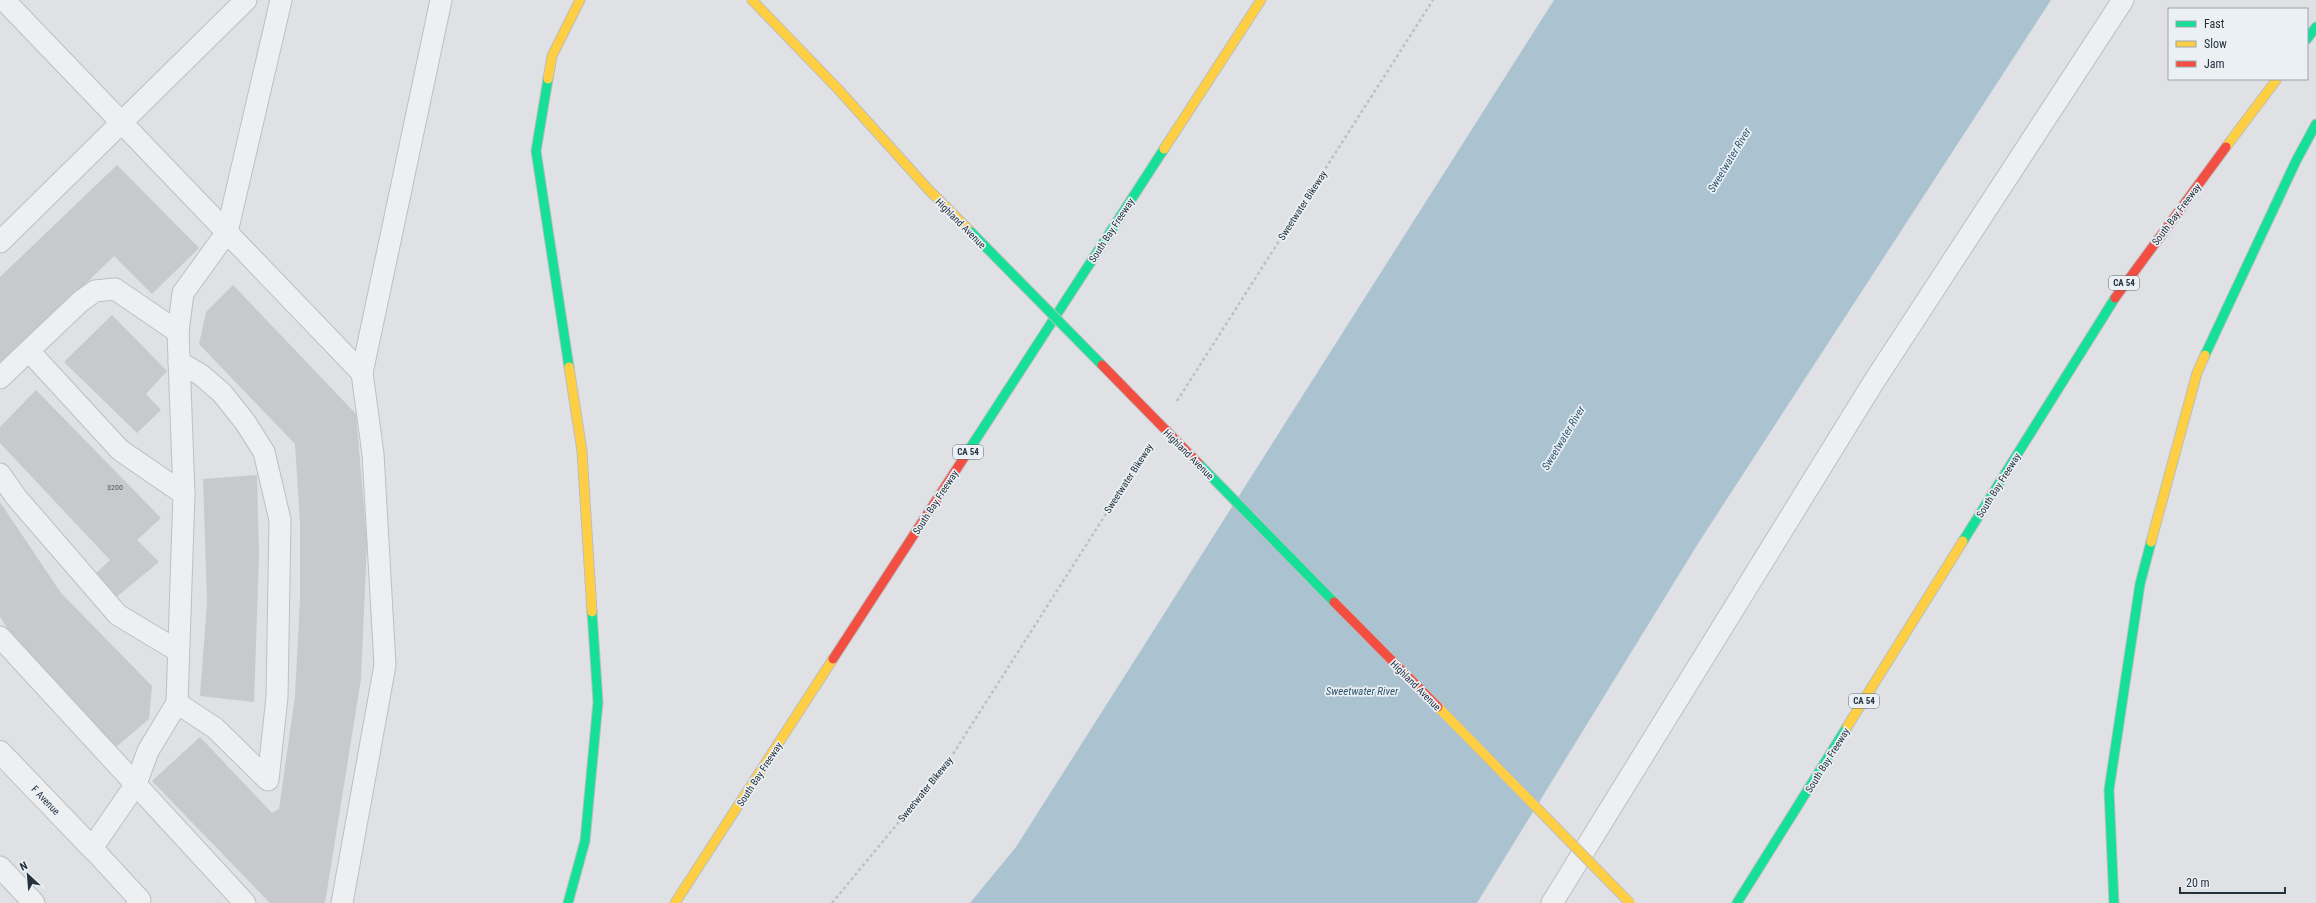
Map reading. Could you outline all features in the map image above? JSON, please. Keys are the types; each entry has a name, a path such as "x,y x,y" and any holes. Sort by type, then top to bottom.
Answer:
{"main road":[{"path":"568,903 585,841 598,702 582,451 536,151 552,56 580,0"},
{"name":"Highland Avenue","path":"752,0 838,89 928,189 1630,903"},
{"name":"South Bay Freeway","path":"675,903 1261,0"},
{"path":"2308,38 2316,27"},
{"name":"South Bay Freeway","path":"1737,903 2125,282 2276,80"},
{"path":"2114,903 2110,790 2140,584 2197,373 2296,161 2316,124"}],"street":[{"name":"F Avenue","path":"0,752 92,848"}],"lane":[{"path":"4,0 362,373"},
{"path":"0,242 246,0"},
{"path":"137,903 140,900 92,848 136,784 148,751 177,703 184,494 178,332 183,292 228,232 281,0"},
{"path":"342,903 385,665 373,454 362,373 441,0"},
{"path":"1552,903 1872,383 2123,0"},
{"path":"0,378 80,301 95,291 115,289 178,332"},
{"path":"29,351 120,450 184,494"},
{"path":"177,703 215,728 268,780 277,697 280,520 264,452 245,422 222,393 201,375 179,362"},
{"path":"0,474 16,497 118,615 178,652"},
{"path":"0,637 245,903"},
{"path":"0,867 34,903"}],"path":[{"name":"Sweetwater Bikeway","path":"1176,403 1433,0"},
{"name":"Sweetwater Bikeway","path":"832,903 946,765 1146,450"}],"water":[{"name":"Sweetwater River","path":"1554,0 2051,0 1699,542 1477,903 970,903 1016,847"}],"building":[{"path":"117,165 199,248 152,294 114,256 0,367 0,277"},
{"path":"233,285 356,414 367,542 361,679 325,903 270,903 152,781 200,737 272,813 279,809 295,696 300,599 300,522 295,444 199,344 206,312"},
{"path":"112,315 167,371 146,394 161,410 137,433 64,362"},
{"path":"36,390 161,518 137,540 159,562 114,599 93,576 110,560 0,443 0,427"},
{"path":"257,475 259,555 254,702 200,696 207,603 203,479"},
{"path":"0,502 61,593 152,686 149,719 116,747 11,634 0,617"}],"traffic: fast":[{"path":"2308,38 2316,27"},
{"path":"548,79 536,151 569,367"},
{"path":"2205,355 2296,161 2316,124"},
{"path":"967,453 1164,149"},
{"path":"971,232 1102,365"},
{"path":"1963,541 2115,298"},
{"path":"1198,463 1334,602"},
{"path":"2114,903 2109,790 2140,584 2151,542"},
{"path":"568,903 585,841 598,702 592,612"},
{"path":"1737,903 1847,727"}],"traffic: slow":[{"path":"548,79 552,56 580,0"},
{"path":"752,0 838,89 928,189 971,232"},
{"path":"1164,149 1261,0"},
{"path":"2226,147 2276,80"},
{"path":"2151,542 2197,373 2205,355"},
{"path":"569,367 582,451 592,612"},
{"path":"1847,727 1963,541"},
{"path":"675,903 833,659"},
{"path":"1438,707 1630,903"}],"traffic: jam":[{"path":"2115,298 2226,147"},
{"path":"1102,365 1198,463"},
{"path":"833,659 967,453"},
{"path":"1334,602 1438,707"}]}
